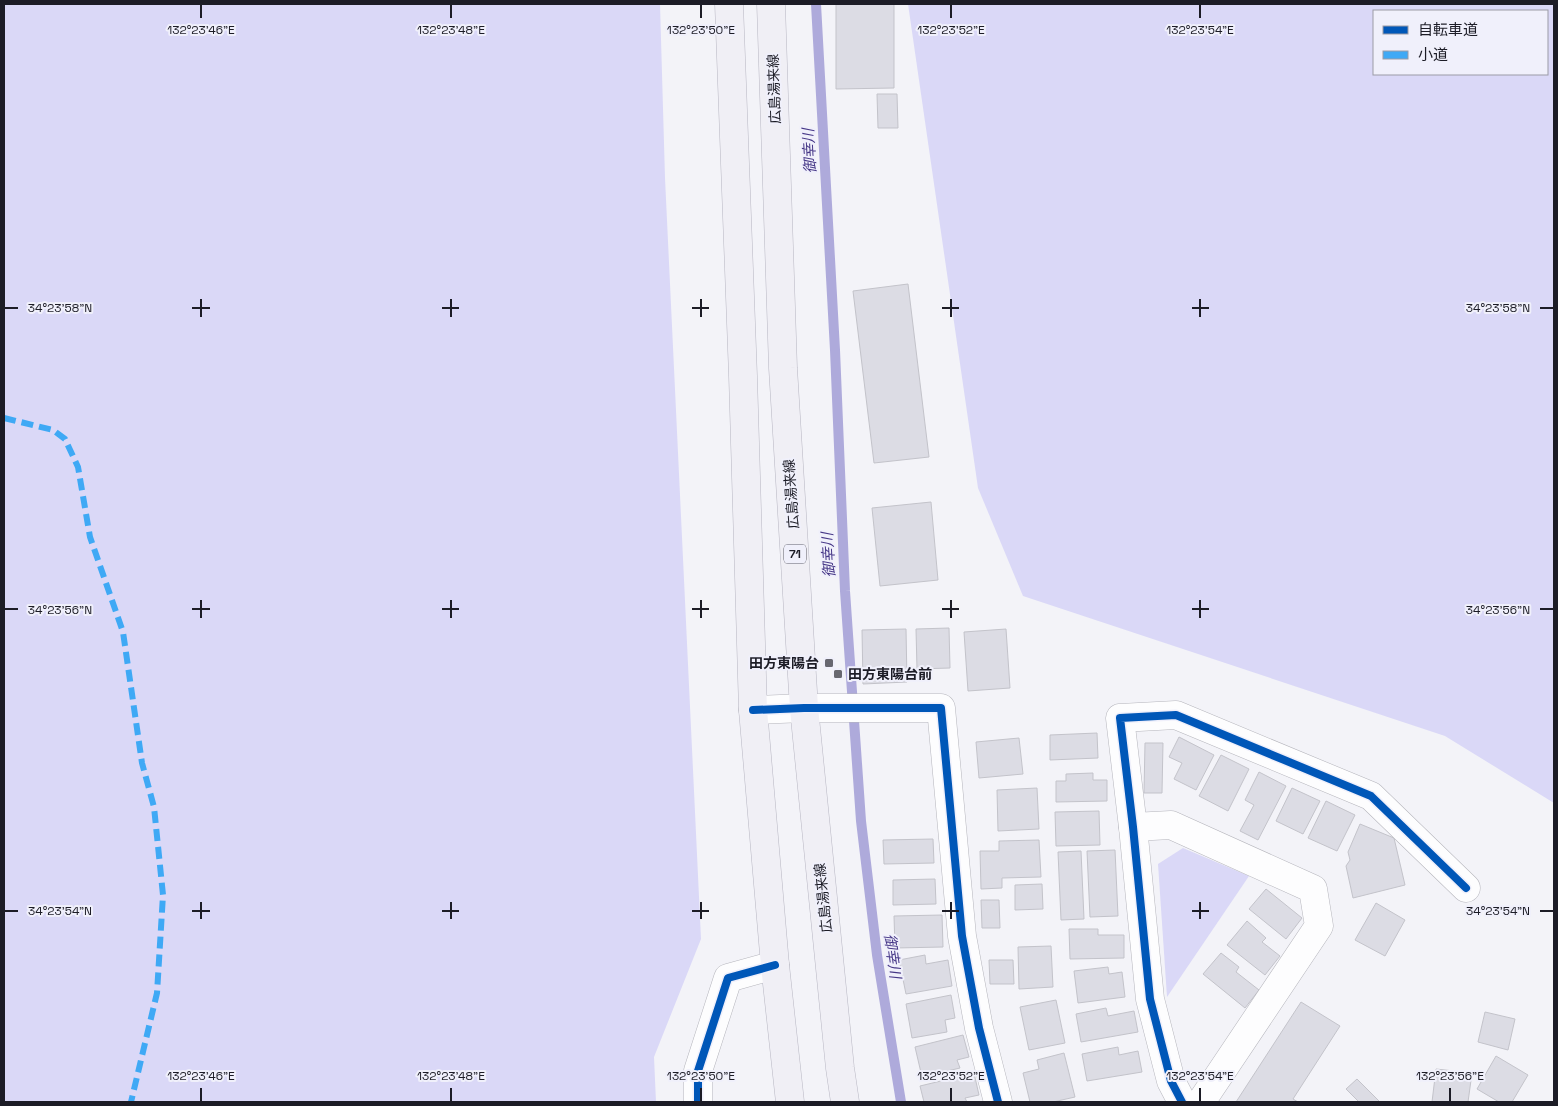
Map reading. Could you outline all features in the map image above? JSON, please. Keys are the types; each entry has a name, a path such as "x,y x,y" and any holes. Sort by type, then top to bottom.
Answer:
{"main road":[{"path":"729,4 753,710 775,965 790,1102"},
{"name":"広島湯来線","path":"772,4 783,368 804,708 845,1102"}],"street":[{"path":"753,710 941,708 962,936 979,1028 998,1102"},
{"path":"1182,1102 1171,1081 1150,999 1120,718 1176,715 1371,796 1466,888"},
{"path":"1133,827 1171,825 1313,889 1320,926 1202,1102"},
{"path":"698,1102 698,1071 728,978 775,965"}],"shaded area":[{"path":"4,4 660,4 665,178 701,939 654,1057 656,1102 4,1102"},
{"path":"908,4 1554,4 1554,803 1445,736 1023,596 978,488"},
{"path":"1183,848 1249,876 1167,997 1158,864"}],"building":[{"path":"836,4 894,4 894,88 836,89"},
{"path":"877,94 897,94 898,128 878,128"},
{"path":"908,284 929,457 874,463 853,291"},
{"path":"931,502 938,580 880,586 872,508"},
{"path":"949,628 950,668 917,669 916,629"},
{"path":"906,629 907,682 863,684 862,630"},
{"path":"1006,629 1010,688 968,691 964,632"},
{"path":"1097,733 1098,758 1050,760 1050,735"},
{"path":"1179,737 1214,755 1196,790 1174,779 1182,763 1169,757"},
{"path":"1019,738 1023,774 979,778 976,742"},
{"path":"1145,743 1163,743 1162,793 1144,793"},
{"path":"1221,755 1249,769 1228,811 1199,796"},
{"path":"1259,772 1286,786 1258,840 1240,831 1254,805 1245,800"},
{"path":"1093,773 1093,780 1107,780 1107,801 1056,802 1056,781 1066,781 1066,774"},
{"path":"1037,788 1039,829 998,831 997,790"},
{"path":"1292,788 1320,801 1303,834 1276,821"},
{"path":"1326,801 1355,815 1337,851 1308,838"},
{"path":"1099,811 1100,845 1056,846 1055,812"},
{"path":"1360,824 1394,838 1405,885 1353,898 1346,866 1350,860 1348,852"},
{"path":"933,839 934,863 884,864 883,840"},
{"path":"1039,840 1041,877 1002,878 1002,888 981,889 980,851 999,851 999,841"},
{"path":"1115,850 1118,916 1090,917 1087,851"},
{"path":"1081,851 1084,919 1061,920 1058,852"},
{"path":"935,879 936,904 893,905 893,880"},
{"path":"1042,884 1043,909 1015,910 1015,885"},
{"path":"1266,889 1302,918 1286,939 1249,909"},
{"path":"981,900 999,900 1000,928 982,928"},
{"path":"1376,903 1405,920 1385,956 1355,940"},
{"path":"942,915 943,947 895,948 894,916"},
{"path":"1247,921 1266,938 1262,942 1280,956 1265,975 1227,945"},
{"path":"1069,929 1098,929 1098,935 1124,935 1124,958 1070,959"},
{"path":"1051,946 1053,987 1019,989 1018,947"},
{"path":"1221,953 1239,967 1236,972 1259,990 1245,1008 1203,974"},
{"path":"925,955 926,964 948,960 952,986 906,994 899,960"},
{"path":"989,960 1013,960 1014,984 990,984"},
{"path":"1108,967 1109,974 1122,972 1125,997 1078,1003 1074,971"},
{"path":"951,995 955,1018 945,1020 947,1032 912,1038 906,1004"},
{"path":"1056,1000 1065,1043 1029,1050 1020,1007"},
{"path":"1301,1002 1340,1026 1293,1099 1298,1102 1236,1102"},
{"path":"1106,1008 1108,1016 1134,1011 1138,1032 1081,1042 1076,1014"},
{"path":"1485,1012 1515,1019 1508,1050 1478,1042"},
{"path":"963,1035 969,1057 957,1060 960,1068 922,1077 915,1047"},
{"path":"1118,1047 1119,1055 1138,1051 1142,1072 1087,1081 1082,1054"},
{"path":"1064,1053 1075,1097 1053,1102 1030,1102 1023,1073 1039,1069 1037,1060"},
{"path":"1496,1056 1528,1075 1512,1102 1499,1102 1477,1089"},
{"path":"1436,1069 1472,1073 1468,1102 1432,1102"},
{"path":"974,1073 979,1095 965,1098 967,1102 924,1102 920,1086"},
{"path":"1357,1079 1380,1102 1359,1102 1346,1089"}],"waterway":[{"name":"御幸川","path":"816,4 835,350 845,591 861,821 877,955 901,1102"}],"marked path":[{"path":"4,418 53,430 65,439 78,467 90,537 123,632 142,763 154,807 163,895 157,993 131,1102"}],"cycle path":[{"path":"753,710 941,708 962,936 979,1028 998,1102"},
{"path":"1182,1102 1171,1081 1150,999 1120,718 1176,715 1371,796 1466,888"},
{"path":"698,1102 698,1071 728,978 775,965"}],"place":[{"name":"田方東陽台","path":"829,663"},
{"name":"田方東陽台前","path":"838,674"}]}
